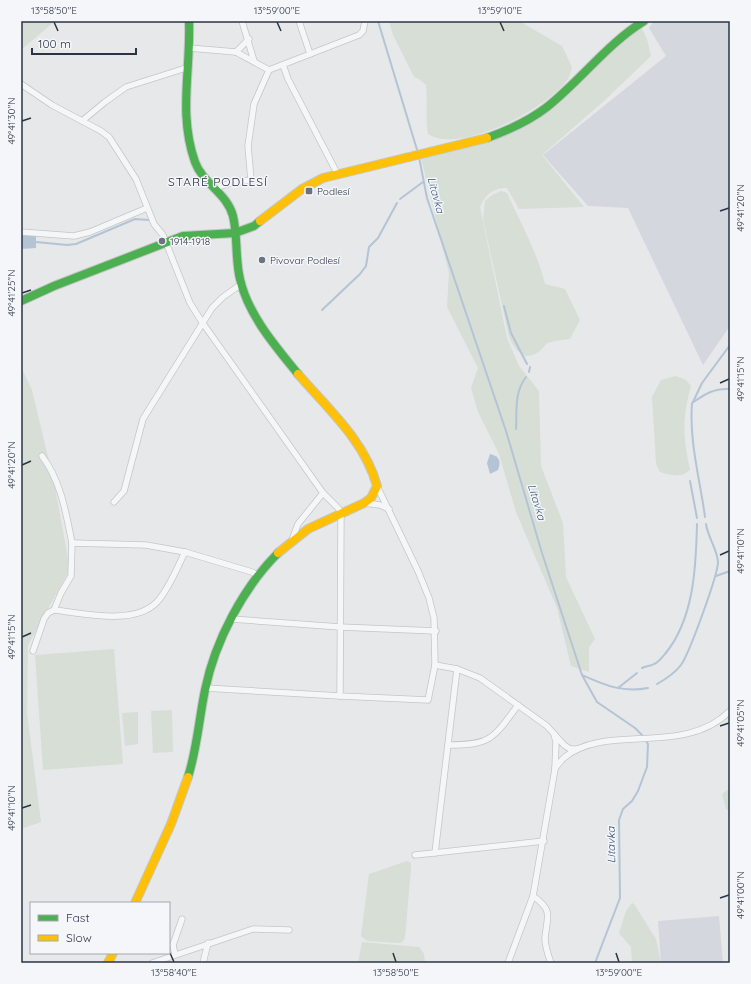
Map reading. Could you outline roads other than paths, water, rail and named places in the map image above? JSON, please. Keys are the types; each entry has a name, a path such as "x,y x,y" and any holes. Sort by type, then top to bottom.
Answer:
{"street":[{"path":"189,21 185,114 188,137 199,172 228,203 234,221 236,260 240,285 256,316 280,350 338,420 372,467 377,486 418,571 429,598 436,631 435,665 428,700 205,688"},
{"path":"242,21 249,39 254,61"},
{"path":"299,21 310,54"},
{"path":"215,188 234,182 251,180 248,146 254,104 269,70 359,35 363,30 365,21"},
{"path":"21,301 54,286 165,242 198,234 235,233 254,226 312,183 337,173 485,139 508,130 531,118 548,106 596,59 628,32 644,21"},
{"path":"236,52 249,39"},
{"path":"189,48 236,52 269,70"},
{"path":"283,65 288,79 337,173"},
{"path":"82,121 126,87 186,68"},
{"path":"21,84 52,105 101,131 109,137 136,179 154,224 163,234 190,303 323,493 339,509 341,514 340,696"},
{"path":"21,232 74,236 90,232 147,208"},
{"path":"114,502 124,491 143,419 212,308 222,297 240,285"},
{"path":"42,456 51,467 64,503 72,543 71,576 61,593 54,610"},
{"path":"135,902 176,812 190,774 197,743 205,688 222,639 231,620 259,576 279,552 292,540 364,503 371,498 377,486"},
{"path":"292,540 298,524 323,493"},
{"path":"364,503 380,505 389,509"},
{"path":"72,543 146,545 185,552 252,572 259,576"},
{"path":"33,651 44,620 48,613 54,610 112,616 140,613 150,608 158,601 185,552"},
{"path":"231,620 436,631"},
{"path":"435,665 457,669 480,678 554,733 564,745 570,749 577,749 601,743 672,737 712,726 730,711"},
{"path":"435,853 457,669"},
{"path":"448,744 478,744 488,739 496,734 518,705"},
{"path":"508,963 533,896 544,840 555,769 556,742 554,733"},
{"path":"555,769 564,757 577,749"},
{"path":"415,855 544,840"},
{"path":"533,896 544,904 547,909 546,946 551,963"},
{"path":"175,955 173,945 182,919"},
{"path":"152,963 253,929 289,930"},
{"path":"203,963 208,943"},
{"path":"108,963 112,954"}],"water":[{"path":"36,234 36,248 21,249 21,235"},
{"path":"490,454 498,458 499,464 498,470 490,474 487,463"}],"waterway":[{"name":"Litavka","path":"378,21 418,153"},
{"name":"Litavka","path":"419,157 427,198 506,431 542,553 582,675 597,702 635,728 648,744 647,767 638,791 632,801 623,809 619,820 620,898 595,963"},
{"path":"400,199 423,182"},
{"path":"322,310 360,274 366,266 369,247 378,238 397,203"},
{"path":"36,242 67,245 76,244 135,219 149,220"},
{"path":"504,306 511,333 527,364"},
{"path":"693,402 702,383 730,345"},
{"path":"529,372 530,367"},
{"path":"516,429 516,408 518,395 522,383 526,377"},
{"path":"705,517 693,446 691,418 692,403 710,392 730,389"},
{"path":"690,481 697,518"},
{"path":"642,668 653,665 665,654 675,640 682,625 692,592 696,558 697,524"},
{"path":"657,684 676,671 685,658 717,570 718,562 716,552 706,524"},
{"path":"716,576 730,571"},
{"path":"618,688 637,673"},
{"path":"582,675 606,685 622,689 648,688"}],"place":[{"name":"Podlesí","path":"309,191"},
{"name":"1914-1918","path":"162,241"},
{"name":"Pivovar Podlesí","path":"262,260"}],"district":[{"name":"STARÉ PODLESÍ","path":"218,182"}]}
